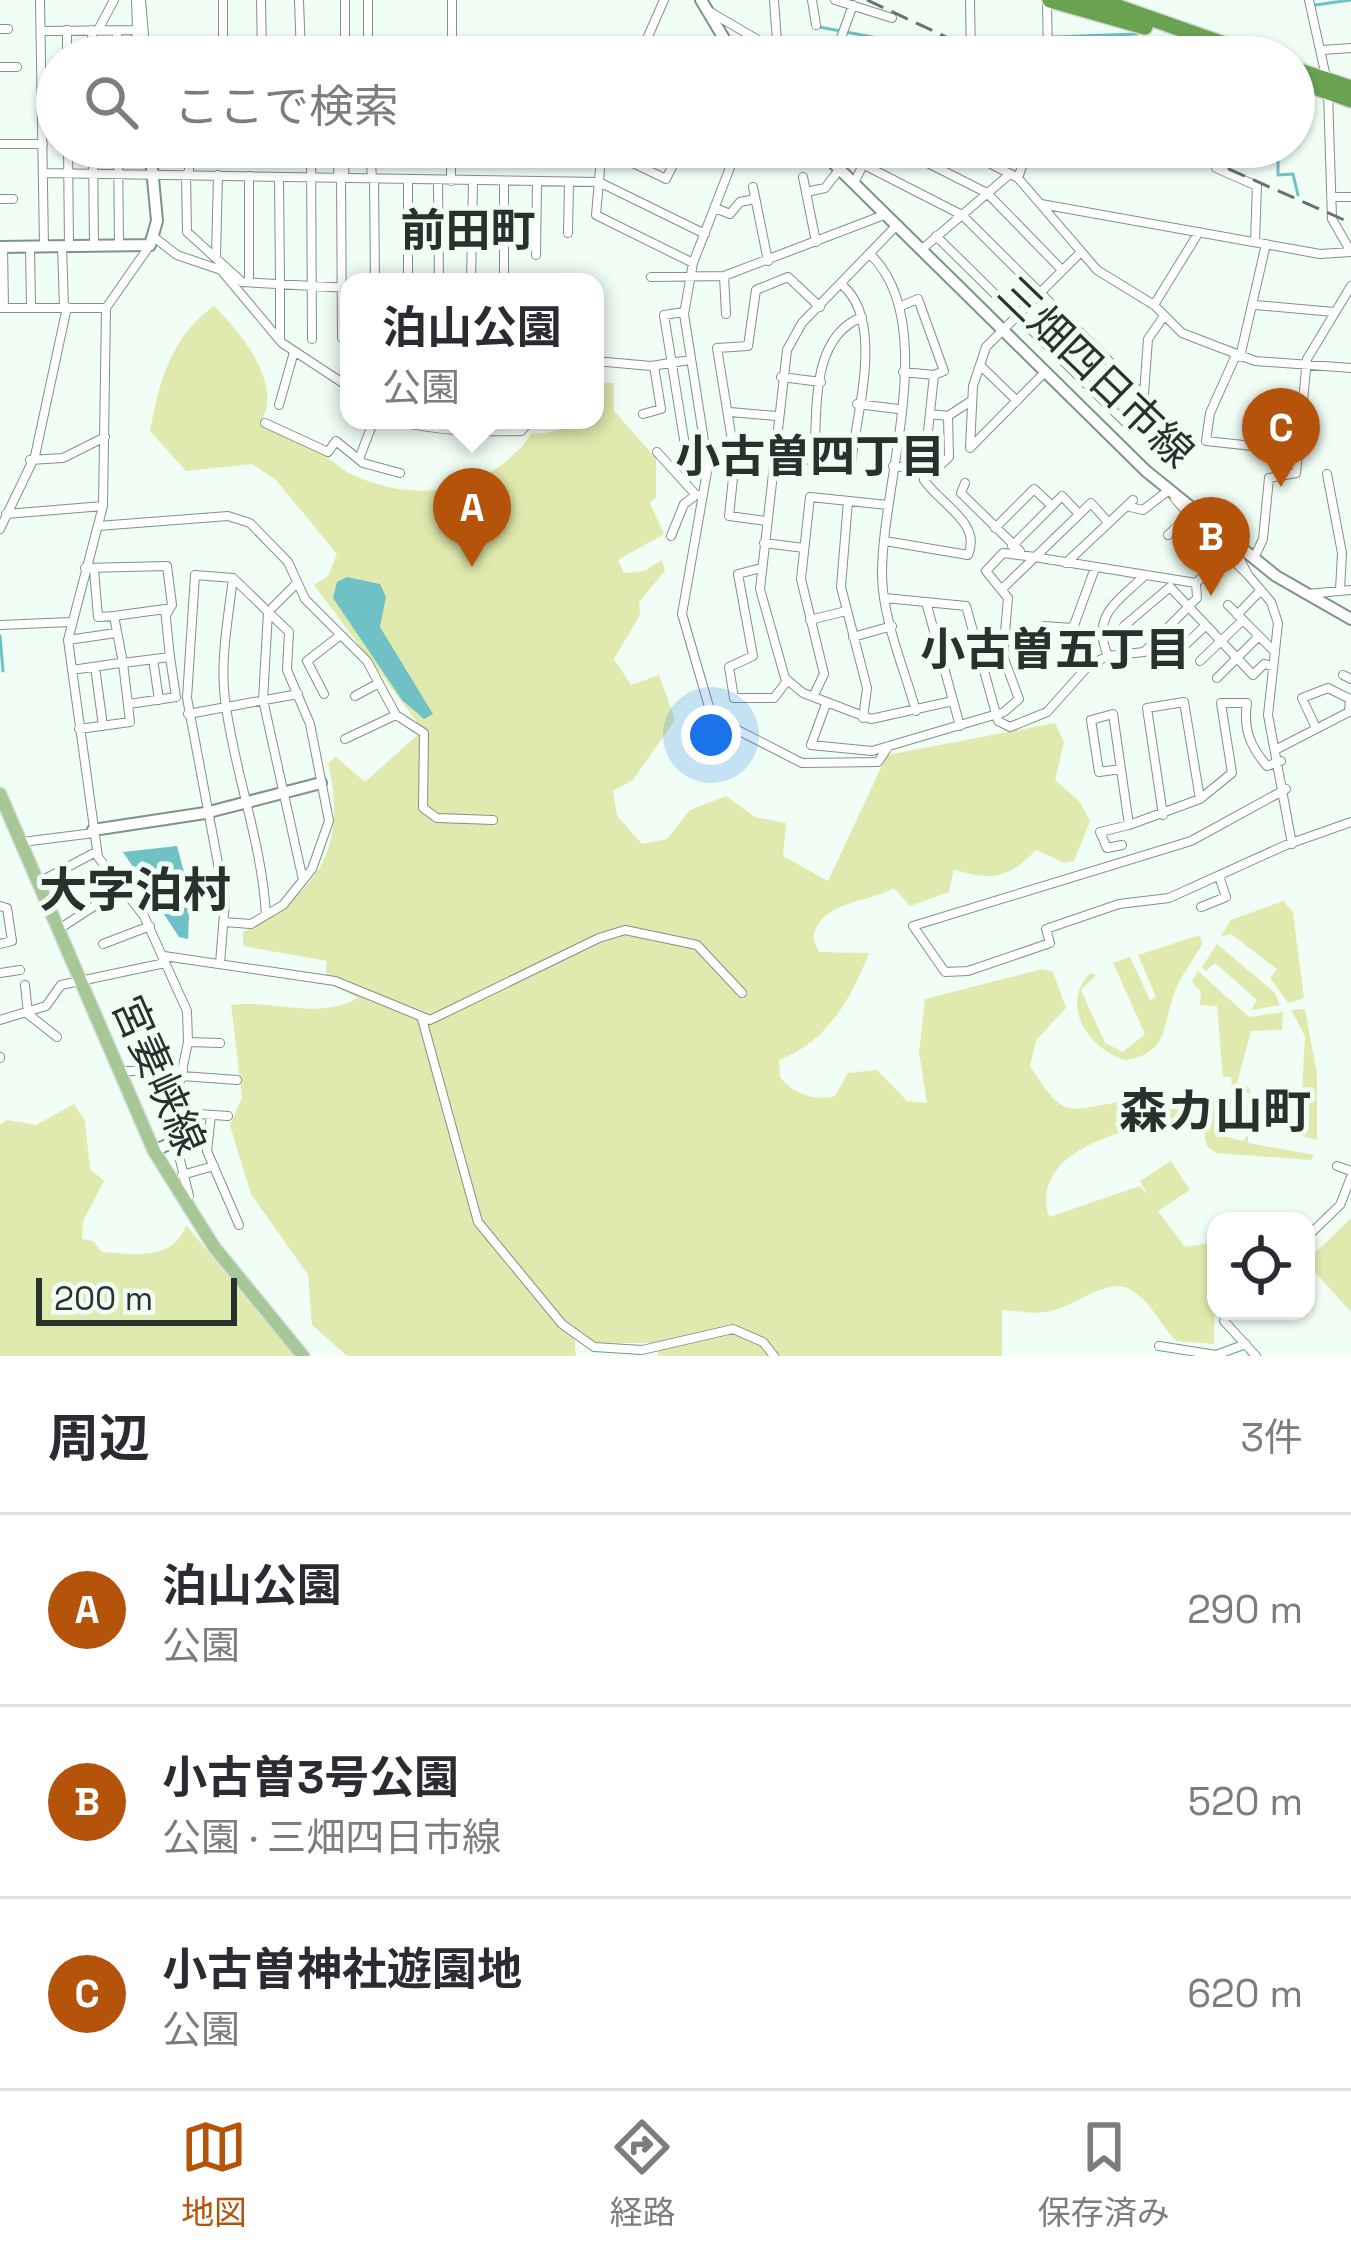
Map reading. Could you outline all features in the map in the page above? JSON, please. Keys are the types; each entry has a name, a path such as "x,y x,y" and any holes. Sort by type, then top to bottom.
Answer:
{"highway":[{"path":"1049,0 1145,27"},
{"path":"1070,0 1169,36"},
{"path":"1106,2 1202,36"},
{"path":"1315,79 1351,100"},
{"path":"1315,84 1351,88"}],"main road":[{"path":"704,5 722,36"},
{"path":"2,247 152,242 152,168"},
{"name":"三畑四日市線","path":"839,170 1171,491 1306,596 1351,619"},
{"path":"94,831 205,813 321,783"},
{"name":"宮妻峡線","path":"0,794 154,1151 203,1232 303,1356"},
{"path":"154,1151 172,1142"}],"street":[{"path":"40,0 41,36"},
{"path":"94,36 114,0"},
{"path":"41,32 137,33 138,0"},
{"path":"223,0 224,36"},
{"path":"261,0 262,36"},
{"path":"299,0 300,36"},
{"path":"345,0 345,36"},
{"path":"368,0 368,36"},
{"path":"452,0 452,36"},
{"path":"650,36 664,0"},
{"path":"774,0 779,36"},
{"path":"812,0 816,25"},
{"path":"835,0 892,18"},
{"path":"970,0 971,36"},
{"path":"1048,36 1049,0"},
{"path":"1040,204 1330,255 1351,253 1332,219 1327,86 1309,0"},
{"path":"704,5 754,36"},
{"path":"842,36 853,5"},
{"path":"67,30 67,36"},
{"path":"117,30 117,36"},
{"path":"1323,50 1351,48"},
{"path":"0,67 17,67"},
{"path":"0,144 36,144"},
{"path":"31,308 43,168"},
{"path":"0,529 28,460 35,456 65,307 68,168"},
{"path":"94,168 94,246"},
{"path":"118,168 119,246"},
{"path":"188,168 187,232 242,282 340,288"},
{"path":"310,168 311,339"},
{"path":"341,168 345,273"},
{"path":"372,168 375,273"},
{"path":"451,168 451,181"},
{"path":"600,168 596,214 693,263"},
{"path":"643,168 666,179 670,168"},
{"path":"730,168 693,263 684,312 707,461 682,614 708,714 774,753"},
{"path":"854,183 861,168"},
{"path":"868,168 962,215 1143,395"},
{"path":"938,168 987,193 1061,270"},
{"path":"999,168 1014,176 1111,281 1154,305 1182,333 1238,356 1308,368 1351,368"},
{"path":"921,250 1018,168"},
{"path":"1216,168 1258,186 1255,242"},
{"path":"806,192 826,188 839,170"},
{"path":"43,173 599,182 705,234"},
{"path":"216,257 218,175"},
{"path":"249,176 249,282"},
{"path":"279,177 280,340"},
{"path":"802,177 816,242"},
{"path":"408,180 408,273"},
{"path":"439,181 439,273"},
{"path":"471,273 473,181"},
{"path":"504,182 504,273"},
{"path":"536,255 537,182"},
{"path":"568,233 569,182"},
{"path":"753,187 768,261"},
{"path":"1331,197 1351,197"},
{"path":"0,199 14,199"},
{"path":"715,208 730,214 740,202 755,199"},
{"path":"651,277 724,276 886,214"},
{"path":"897,225 796,331 781,377 760,589 787,681 813,697 863,718 952,701"},
{"path":"1154,305 1198,232"},
{"path":"936,236 1125,422"},
{"path":"189,1196 172,1142 171,1112 188,1042 184,998 150,926 96,852 68,640 103,506 106,308 152,242 221,270 280,340 340,381"},
{"path":"1266,244 1255,305 1238,356 1210,413 1206,441 1299,451"},
{"path":"2,247 2,308 106,308"},
{"path":"1045,372 970,448 971,401 986,347 1081,253"},
{"path":"870,254 887,270 907,326 885,541 885,598 916,711"},
{"path":"724,276 726,314"},
{"path":"766,521 729,516 735,459 717,348 748,346 756,290 788,278 820,307"},
{"path":"773,456 851,464 866,327 851,292 841,284"},
{"path":"1254,559 1263,539 1269,478 1296,473 1309,352 1351,286"},
{"path":"902,306 918,299 944,371 934,376 902,372"},
{"path":"1255,305 1334,312"},
{"path":"684,312 664,315 688,464 707,461"},
{"path":"1138,416 1148,339 1164,316"},
{"path":"814,460 825,346 848,323 862,317"},
{"path":"278,405 294,352"},
{"path":"604,363 654,366 690,360"},
{"path":"643,414 661,409 654,366"},
{"path":"982,367 1017,400"},
{"path":"893,466 924,469 934,376"},
{"path":"781,377 821,382"},
{"path":"930,414 948,416 971,401"},
{"path":"857,404 898,409"},
{"path":"730,412 777,416"},
{"path":"885,541 968,555 972,532 924,480 949,457 948,416"},
{"path":"265,423 328,452 336,441 359,459 400,473"},
{"path":"359,459 371,429"},
{"path":"28,460 63,458 105,437"},
{"path":"657,452 700,495"},
{"path":"1306,596 1314,590 1346,590 1327,474"},
{"path":"965,483 961,494 1012,546 1035,557"},
{"path":"995,528 1034,489 1052,506"},
{"path":"1121,516 1132,505 1143,510 1171,491 1188,516 1262,590 1278,623 1268,715 1281,761 1292,844"},
{"path":"671,536 684,504 700,495"},
{"path":"1012,546 1062,496 1079,514"},
{"path":"813,697 824,674 801,579 811,497 888,505"},
{"path":"1066,563 1133,500"},
{"path":"848,501 841,587 867,688 863,718"},
{"path":"1003,588 1091,503 1106,521"},
{"path":"6,514 103,506"},
{"path":"98,526 228,516 250,523 288,562 338,637 363,656 396,715 424,733 419,796 426,812 437,818 493,820"},
{"path":"1168,535 1188,516"},
{"path":"1231,541 1248,575"},
{"path":"826,704 812,746 888,747 997,716 1019,699 1004,656 1008,598 986,571 1003,553 1175,586 1196,583 1214,566 1214,542"},
{"path":"764,543 804,548"},
{"path":"90,569 167,566 172,605 166,615"},
{"path":"761,568 737,574 753,656 729,667 734,698 774,698 787,681"},
{"path":"1043,626 1073,628 1095,568"},
{"path":"90,569 98,617 165,609 176,698 129,704"},
{"path":"220,964 221,873 188,714 185,666 195,575 233,578 289,632 286,664 298,694 329,821 304,881 266,917 251,924 224,922"},
{"path":"1108,656 1100,632 1102,616 1143,577"},
{"path":"233,578 226,706 266,917"},
{"path":"298,582 270,609 263,700 304,881"},
{"path":"885,598 966,606 997,716 1001,726 1010,727 1035,719 1078,683 1089,665 1108,656 1144,652 1198,598 1196,583"},
{"path":"1175,586 1188,608 1253,675 1264,664 1273,666"},
{"path":"1124,626 1175,586"},
{"path":"1200,661 1262,590"},
{"path":"926,602 960,726"},
{"path":"1228,605 1275,652"},
{"path":"810,620 846,610"},
{"path":"80,729 130,722 114,616"},
{"path":"0,625 70,622"},
{"path":"853,637 892,626"},
{"path":"1185,645 1205,626"},
{"path":"68,640 116,633"},
{"path":"324,694 307,662 338,637"},
{"path":"1217,678 1257,638"},
{"path":"1154,642 1172,657"},
{"path":"71,670 170,657"},
{"path":"153,659 159,700"},
{"path":"95,667 103,726"},
{"path":"355,696 379,683"},
{"path":"1276,749 1348,712 1351,697 1328,688 1302,698 1316,728"},
{"path":"188,714 298,694"},
{"path":"1163,815 1147,707 1184,702 1199,799"},
{"path":"1122,845 1107,848 1100,832 1163,815 1199,799 1232,773 1221,703 1247,703 1245,729 1255,752 1268,766 1281,761"},
{"path":"1121,769 1100,772 1091,720 1113,714 1130,824"},
{"path":"345,739 396,715"},
{"path":"750,738 802,763 878,762 888,747"},
{"path":"1286,789 1190,841 913,926 945,972 964,972 1049,943 1046,929 1119,904 1169,898 1351,822"},
{"path":"22,842 94,831"},
{"path":"39,882 96,852"},
{"path":"1202,907 1226,897 1219,876"},
{"path":"59,928 122,888"},
{"path":"0,906 7,908 12,941 0,944"},
{"path":"103,944 150,926"},
{"path":"0,1020 46,1006 62,985 164,959 335,981 421,1017 440,1017 599,938 626,930 697,945 742,993"},
{"path":"0,973 20,970"},
{"path":"25,985 28,1014 57,1037"},
{"path":"421,1017 478,1222 551,1314 600,1348 650,1350 733,1329 763,1342 774,1356"},
{"path":"188,1042 220,1043"},
{"path":"120,1071 237,1080"},
{"path":"171,1112 228,1116"},
{"path":"211,1115 207,1150 239,1225"},
{"path":"182,1175 214,1166"},
{"path":"1315,1229 1340,1205 1351,1174 1336,1166"},
{"path":"1225,1320 1256,1356"},
{"path":"1160,1346 1216,1355 1246,1344"}],"green space":[{"path":"214,306 245,342 262,372 267,403 263,418 349,473 400,489 425,491 473,481 515,453 532,433 604,429 604,382 614,383 614,411 656,458 656,498 650,503 664,534 618,560 624,573 644,571 662,560 665,571 639,602 640,615 614,659 631,685 659,675 675,720 633,780 613,791 617,816 642,844 667,839 690,810 726,796 755,817 786,823 783,856 828,881 887,755 1055,723 1064,742 1055,780 1079,801 1090,821 1074,861 1065,863 1036,850 1017,867 998,875 954,869 949,892 910,906 894,888 825,916 813,938 819,952 869,953 835,1017 811,1042 779,1060 780,1077 797,1092 828,1098 835,1096 848,1073 877,1070 907,1101 927,1103 919,1052 925,999 1043,969 1053,972 1066,1008 1036,1040 1030,1066 1049,1094 1073,1109 1117,1102 1126,1109 1178,1100 1184,1117 1114,1135 1070,1157 1054,1173 1047,1193 1049,1217 1140,1186 1148,1196 1140,1181 1171,1161 1190,1190 1158,1211 1185,1247 1207,1243 1207,1320 1214,1320 1214,1344 1176,1341 1145,1301 1122,1287 1102,1289 1051,1311 1002,1310 1002,1356 658,1356 657,1343 599,1343 574,1335 576,1356 347,1356 312,1325 308,1275 251,1194 230,1126 242,1097 231,1005 311,1009 358,998 325,982 327,961 243,946 243,932 291,901 322,864 334,819 328,763 336,757 365,782 423,730 314,585 328,576 337,554 276,480 252,464 186,471 150,431 169,361 187,332"},
{"path":"1283,901 1293,912 1304,998 1288,1003 1270,978 1277,969 1231,934 1221,936 1231,920"},
{"path":"1200,935 1202,945 1179,983 1156,1046 1125,1060 1100,1046 1082,1025 1078,1012 1081,986 1090,973 1096,975 1081,990 1105,1043 1123,1052 1145,1034 1113,963 1130,957 1150,1000 1156,997 1138,955"},
{"path":"1217,944 1275,993 1280,1005 1251,1010 1257,1000 1215,963 1206,971 1202,967"},
{"path":"1198,971 1249,1017 1283,1012 1282,1030 1251,1031 1237,1083 1249,1087 1251,1094 1232,1088 1231,1077 1223,1077 1217,1006 1200,1005 1201,991 1192,982"},
{"path":"1305,1009 1317,1074 1317,1140 1291,1133 1288,1120 1255,1123 1247,1132 1218,1123 1215,1133 1242,1141 1248,1136 1248,1143 1314,1155 1311,1160 1216,1153 1207,1146 1195,1096 1263,1103 1266,1092 1302,1093 1305,1036 1291,1010"},
{"path":"74,1104 85,1121 90,1169 104,1181 83,1221 82,1239 93,1241 102,1252 151,1253 172,1245 186,1225 294,1356 0,1356 0,1125 7,1120 36,1125"},
{"path":"1351,1218 1351,1312 1315,1272 1315,1253"}],"water":[{"path":"347,577 380,584 386,597 380,627 433,714 424,719 402,700 333,598 337,582"},
{"path":"177,846 190,895 188,939 179,937 123,852"}],"waterway":[{"path":"1315,5 1351,0"},
{"path":"819,27 867,36"},
{"path":"1081,36 1137,34"},
{"path":"1278,168 1278,175 1293,174 1298,195"},
{"path":"0,636 3,671"}],"railway":[{"path":"867,0 944,36"},
{"path":"1227,168 1351,223"}],"place":[{"name":"小古曽神社遊園地","path":"1281,487"},
{"name":"泊山公園","path":"472,567"},
{"name":"小古曽3号公園","path":"1211,596"}],"district":[{"name":"前田町","path":"468,230"},
{"name":"小古曽四丁目","path":"810,456"},
{"name":"小古曽五丁目","path":"1055,649"},
{"name":"大字泊村","path":"135,890"},
{"name":"森カ山町","path":"1215,1111"}]}
